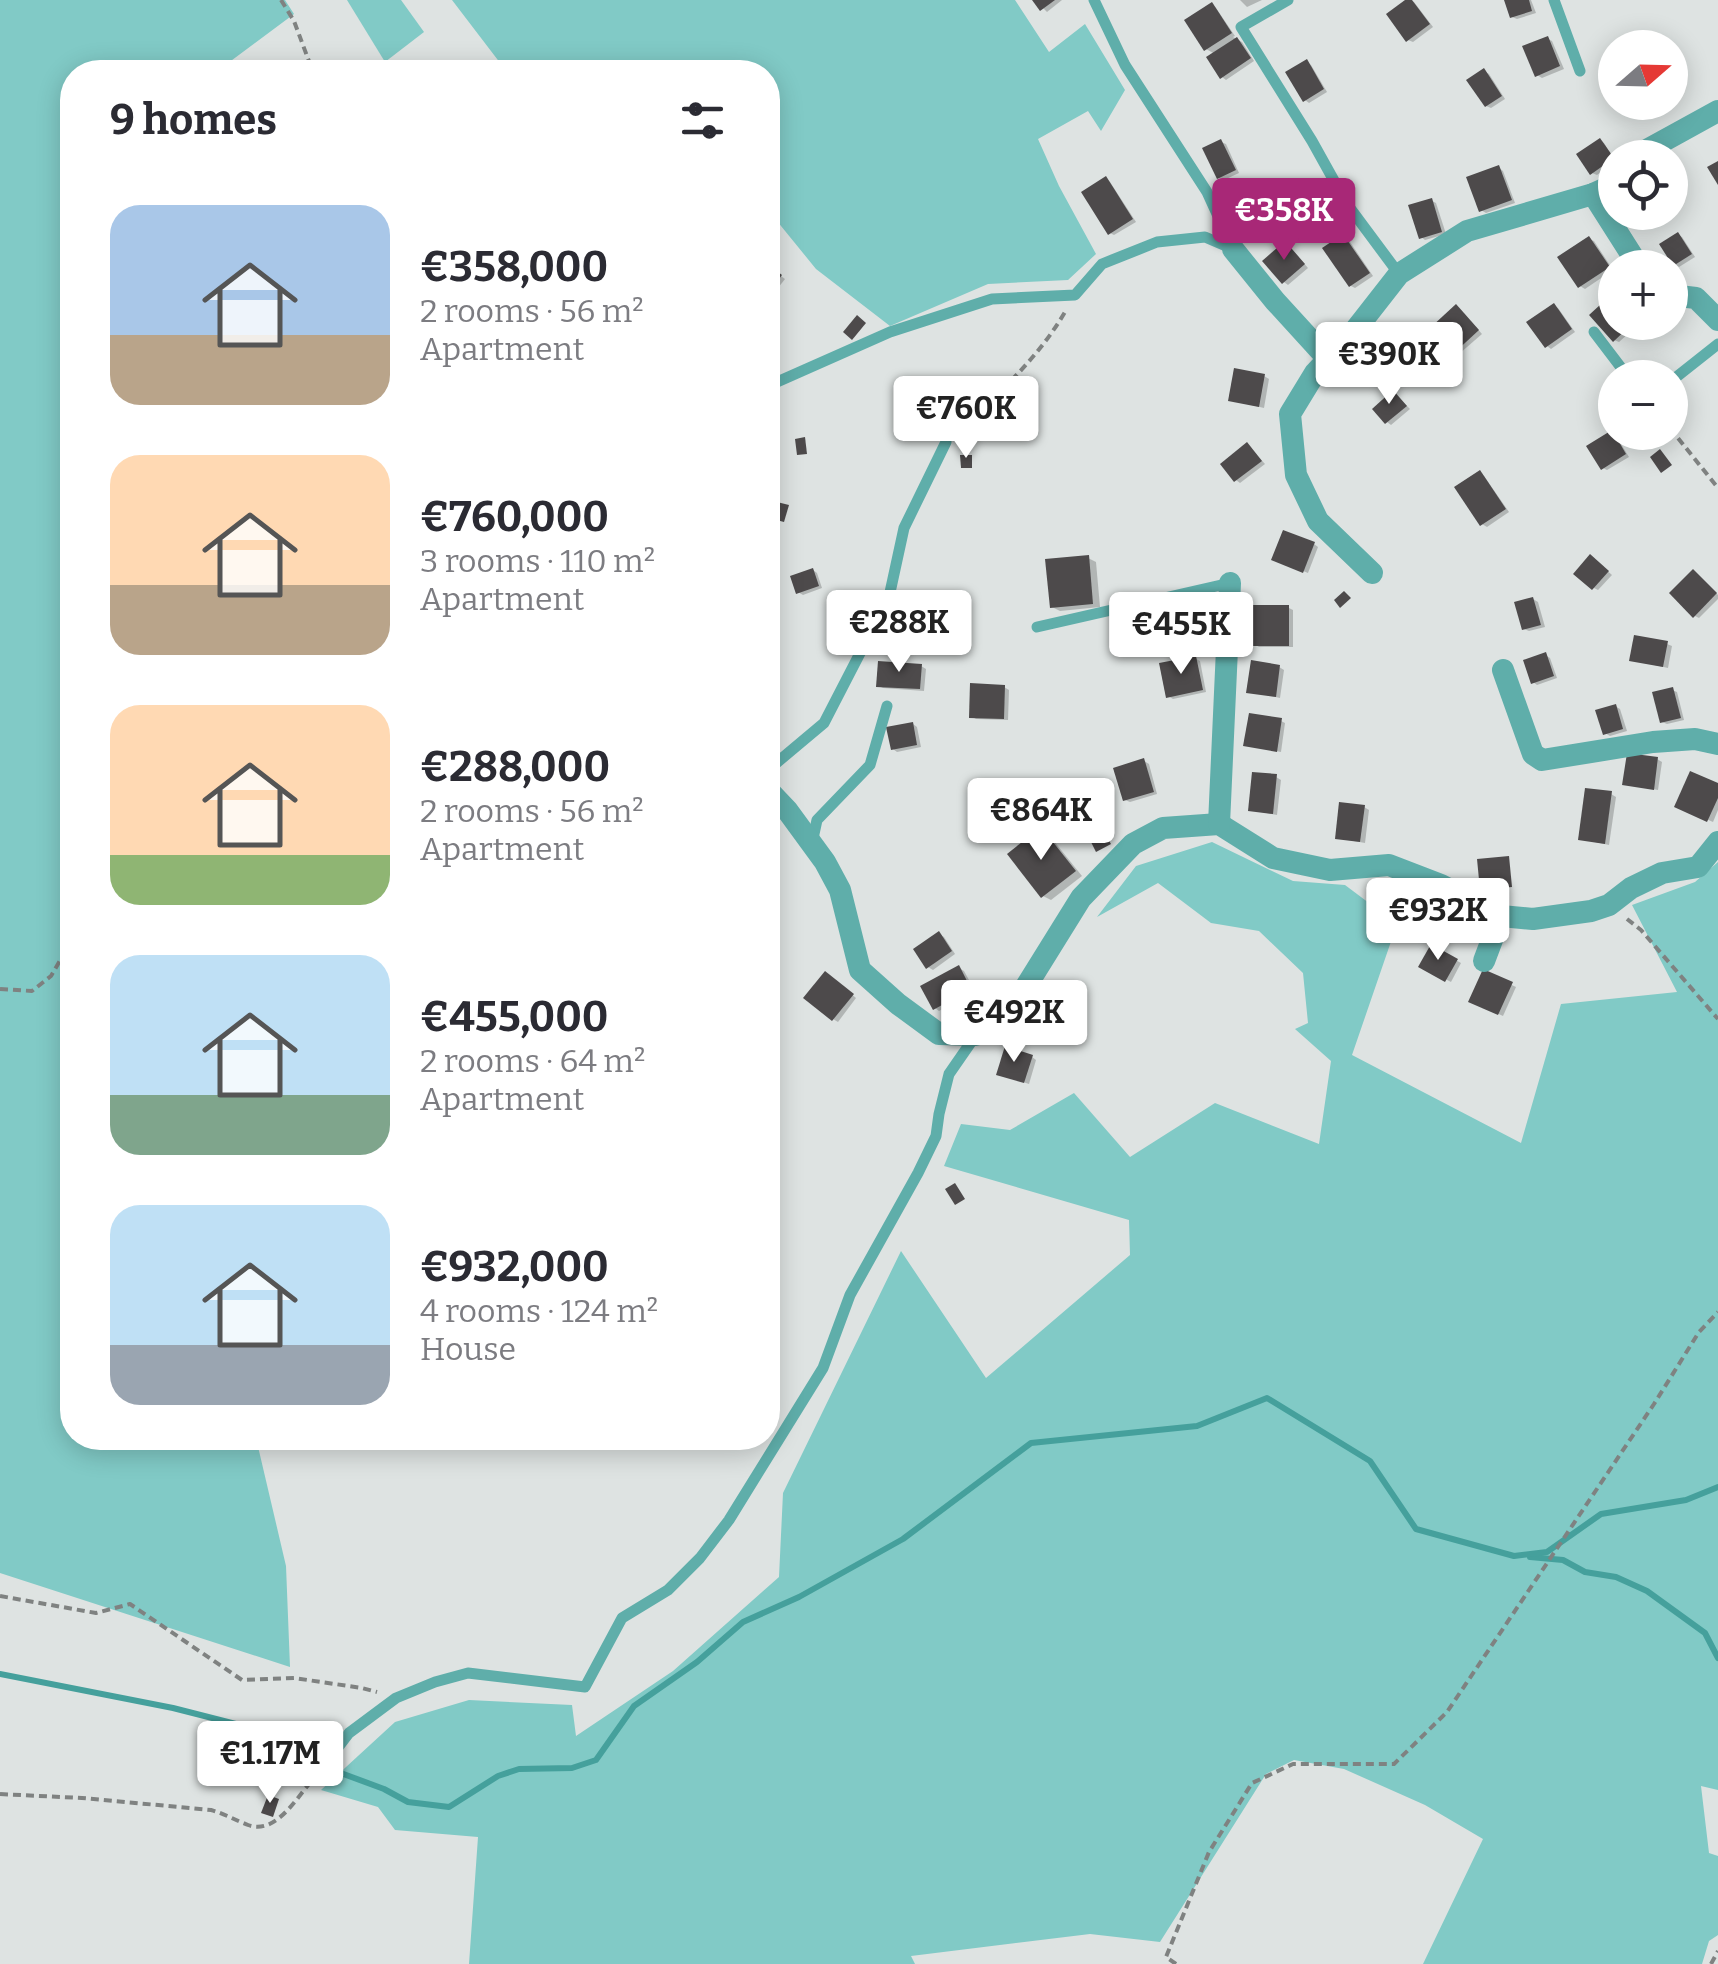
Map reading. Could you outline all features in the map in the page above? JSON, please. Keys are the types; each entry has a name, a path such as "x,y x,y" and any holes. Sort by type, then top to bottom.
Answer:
{"street":[{"path":"1665,140 1718,111"},
{"path":"1372,573 1318,521 1296,475 1290,414 1314,373 1356,329 1399,274 1467,231 1598,192"},
{"path":"1593,194 1629,250"},
{"path":"1234,248 1328,359"},
{"path":"1688,297 1696,298 1718,320"},
{"path":"1219,824 1230,582"},
{"path":"1504,670 1532,754 1542,760 1652,742 1694,739 1718,744"},
{"path":"780,803 840,890 860,970 940,1034 976,1035 1022,993 1082,898 1132,844 1163,828 1219,824 1273,858 1330,870 1389,866 1441,885 1501,916 1534,919 1609,905 1631,888 1662,873 1698,867 1718,842"},
{"path":"1484,961 1501,916"}],"lane":[{"path":"1094,0 1125,65 1207,192 1234,248"},
{"path":"1288,0 1242,27 1347,204 1399,274"},
{"path":"1554,0 1580,72"},
{"path":"780,381 890,332 992,299 1075,295 1102,264 1156,242 1205,237 1234,248"},
{"path":"1594,332 1616,360"},
{"path":"1688,368 1718,344"},
{"path":"780,760 824,722 889,597 904,528 946,442"},
{"path":"1038,627 1230,582"},
{"path":"812,844 817,820 870,765 887,706"},
{"path":"780,1438 824,1368 850,1295 936,1136 949,1074 976,1035"},
{"path":"320,1772 349,1733 396,1698 435,1682 468,1673 586,1688 622,1618 668,1590 700,1558 773,1450"}],"path":[{"path":"282,0 309,60"},
{"path":"946,442 1004,389 1040,348 1075,295"},
{"path":"1688,450 1718,488"},
{"path":"1609,905 1641,930 1718,1019"},
{"path":"0,989 32,991 51,976 60,961"},
{"path":"1176,1964 1166,1957 1209,1852 1252,1783 1293,1764 1394,1764 1447,1712 1699,1332 1718,1312"},
{"path":"0,1596 96,1612 130,1604 242,1680 294,1678 362,1688 396,1698"},
{"path":"0,1794 211,1810 252,1827 268,1826 320,1772"},
{"path":"1711,1964 1718,1951"}],"shaded area":[{"path":"0,0 285,0 294,14 232,60 60,60 60,1450 259,1450 286,1566 290,1667 0,1573"},
{"path":"347,0 401,0 424,32 384,60"},
{"path":"452,0 1015,0 1049,52 1085,24 1125,90 1101,131 1088,111 1038,139 1096,254 1068,280 988,284 890,326 816,269 780,225 780,60 498,60"},
{"path":"1212,842 1293,881 1345,885 1397,924 1352,1055 1521,1143 1561,1004 1677,992 1632,905 1695,882 1718,862 1718,1790 1701,1786 1709,1853 1718,1856 1718,1935 1709,1941 1702,1964 1423,1964 1483,1839 1425,1805 1344,1769 1294,1760 1266,1774 1160,1942 1090,1934 911,1956 915,1964 469,1964 478,1837 395,1830 378,1807 321,1790 395,1722 469,1700 572,1705 576,1736 673,1671 779,1577 783,1493 901,1251 986,1378 1130,1255 1129,1220 944,1166 961,1124 1010,1130 1074,1093 1130,1157 1215,1103 1319,1144 1331,1061 1295,1029 1308,1023 1303,973 1259,931 1211,923 1158,883 1097,917 1136,866"}],"building":[{"path":"1032,0 1055,0 1040,11"},
{"path":"1405,0 1412,0 1430,24 1406,42 1386,14"},
{"path":"1504,0 1529,0 1532,11 1510,18"},
{"path":"1212,2 1232,33 1204,51 1184,20"},
{"path":"1548,36 1560,66 1535,77 1522,46"},
{"path":"1237,37 1251,58 1220,79 1206,57"},
{"path":"1307,59 1324,89 1303,102 1285,72"},
{"path":"1484,68 1502,96 1485,107 1466,80"},
{"path":"1600,138 1601,140 1598,140 1598,169 1590,175 1576,154"},
{"path":"1221,139 1236,170 1217,179 1202,148"},
{"path":"1718,161 1718,185 1707,167"},
{"path":"1499,165 1512,200 1479,212 1466,177"},
{"path":"1106,176 1133,219 1108,235 1081,192"},
{"path":"1247,190 1266,219 1242,234 1224,206"},
{"path":"1432,198 1442,232 1419,239 1408,205"},
{"path":"1678,232 1692,254 1688,257 1688,250 1663,250 1659,244"},
{"path":"1343,234 1370,273 1349,287 1322,248"},
{"path":"1589,236 1598,250 1598,275 1578,288 1557,257"},
{"path":"1285,241 1305,264 1282,284 1262,261"},
{"path":"1554,303 1572,329 1545,348 1526,322"},
{"path":"1456,304 1479,330 1453,354 1430,328"},
{"path":"1598,307 1598,325 1589,315"},
{"path":"857,315 866,323 852,340 843,332"},
{"path":"1234,368 1265,374 1259,407 1228,401"},
{"path":"1393,390 1407,406 1385,424 1372,409"},
{"path":"805,437 807,454 797,455 795,439"},
{"path":"1598,439 1598,450 1624,450 1626,454 1601,470 1586,446"},
{"path":"1247,442 1262,461 1234,482 1220,464"},
{"path":"1661,450 1672,465 1661,473 1650,457"},
{"path":"960,455 972,455 972,468 961,468"},
{"path":"1480,470 1506,509 1480,526 1454,487"},
{"path":"780,503 789,505 784,522 780,521"},
{"path":"1283,530 1315,542 1303,573 1271,560"},
{"path":"1590,554 1609,571 1592,590 1573,574"},
{"path":"1089,555 1093,604 1050,608 1045,559"},
{"path":"813,568 819,586 796,594 790,576"},
{"path":"1693,569 1717,593 1693,618 1669,593"},
{"path":"1344,591 1351,598 1340,608 1334,600"},
{"path":"1533,597 1541,625 1522,630 1514,602"},
{"path":"1252,605 1289,605 1289,646 1251,646"},
{"path":"1634,635 1668,641 1663,667 1629,661"},
{"path":"1546,652 1554,676 1531,684 1523,660"},
{"path":"1196,656 1203,690 1166,698 1159,663"},
{"path":"1251,660 1280,665 1276,697 1246,693"},
{"path":"878,661 922,664 920,689 876,687"},
{"path":"970,683 1005,685 1004,719 969,718"},
{"path":"1673,687 1681,718 1660,723 1652,692"},
{"path":"1616,704 1623,729 1603,735 1595,710"},
{"path":"1249,713 1282,718 1277,752 1243,746"},
{"path":"913,722 917,745 891,750 886,727"},
{"path":"1627,753 1658,757 1654,790 1622,785"},
{"path":"1144,758 1154,792 1123,801 1113,768"},
{"path":"1690,771 1718,783 1718,798 1707,822 1674,807"},
{"path":"1252,772 1277,774 1273,814 1248,811"},
{"path":"1585,788 1612,791 1605,844 1578,840"},
{"path":"1339,802 1365,805 1360,842 1335,839"},
{"path":"1041,827 1076,871 1041,898 1007,854"},
{"path":"1105,834 1111,844 1096,852 1091,842"},
{"path":"1509,856 1512,887 1480,890 1477,859"},
{"path":"939,931 952,951 926,969 913,949"},
{"path":"1431,944 1458,959 1445,982 1418,967"},
{"path":"959,965 971,989 933,1010 920,986"},
{"path":"1483,969 1513,982 1498,1015 1468,1002"},
{"path":"825,971 854,994 832,1021 803,998"},
{"path":"1005,1046 1033,1055 1024,1083 996,1075"},
{"path":"955,1183 965,1199 955,1205 945,1189"},
{"path":"268,1795 279,1799 273,1817 261,1813"}],"waterway":[{"path":"330,1769 408,1802 449,1807 498,1776 519,1769 572,1768 596,1760 634,1706 697,1662 743,1622 799,1597 903,1539 1031,1443 1197,1426 1267,1398 1370,1461 1416,1529 1514,1556 1547,1552 1601,1514 1686,1500 1718,1487"},
{"path":"1530,1557 1563,1560 1585,1572 1616,1577 1647,1591 1705,1633 1718,1658"},
{"path":"0,1674 173,1708 267,1732 317,1763"}]}
